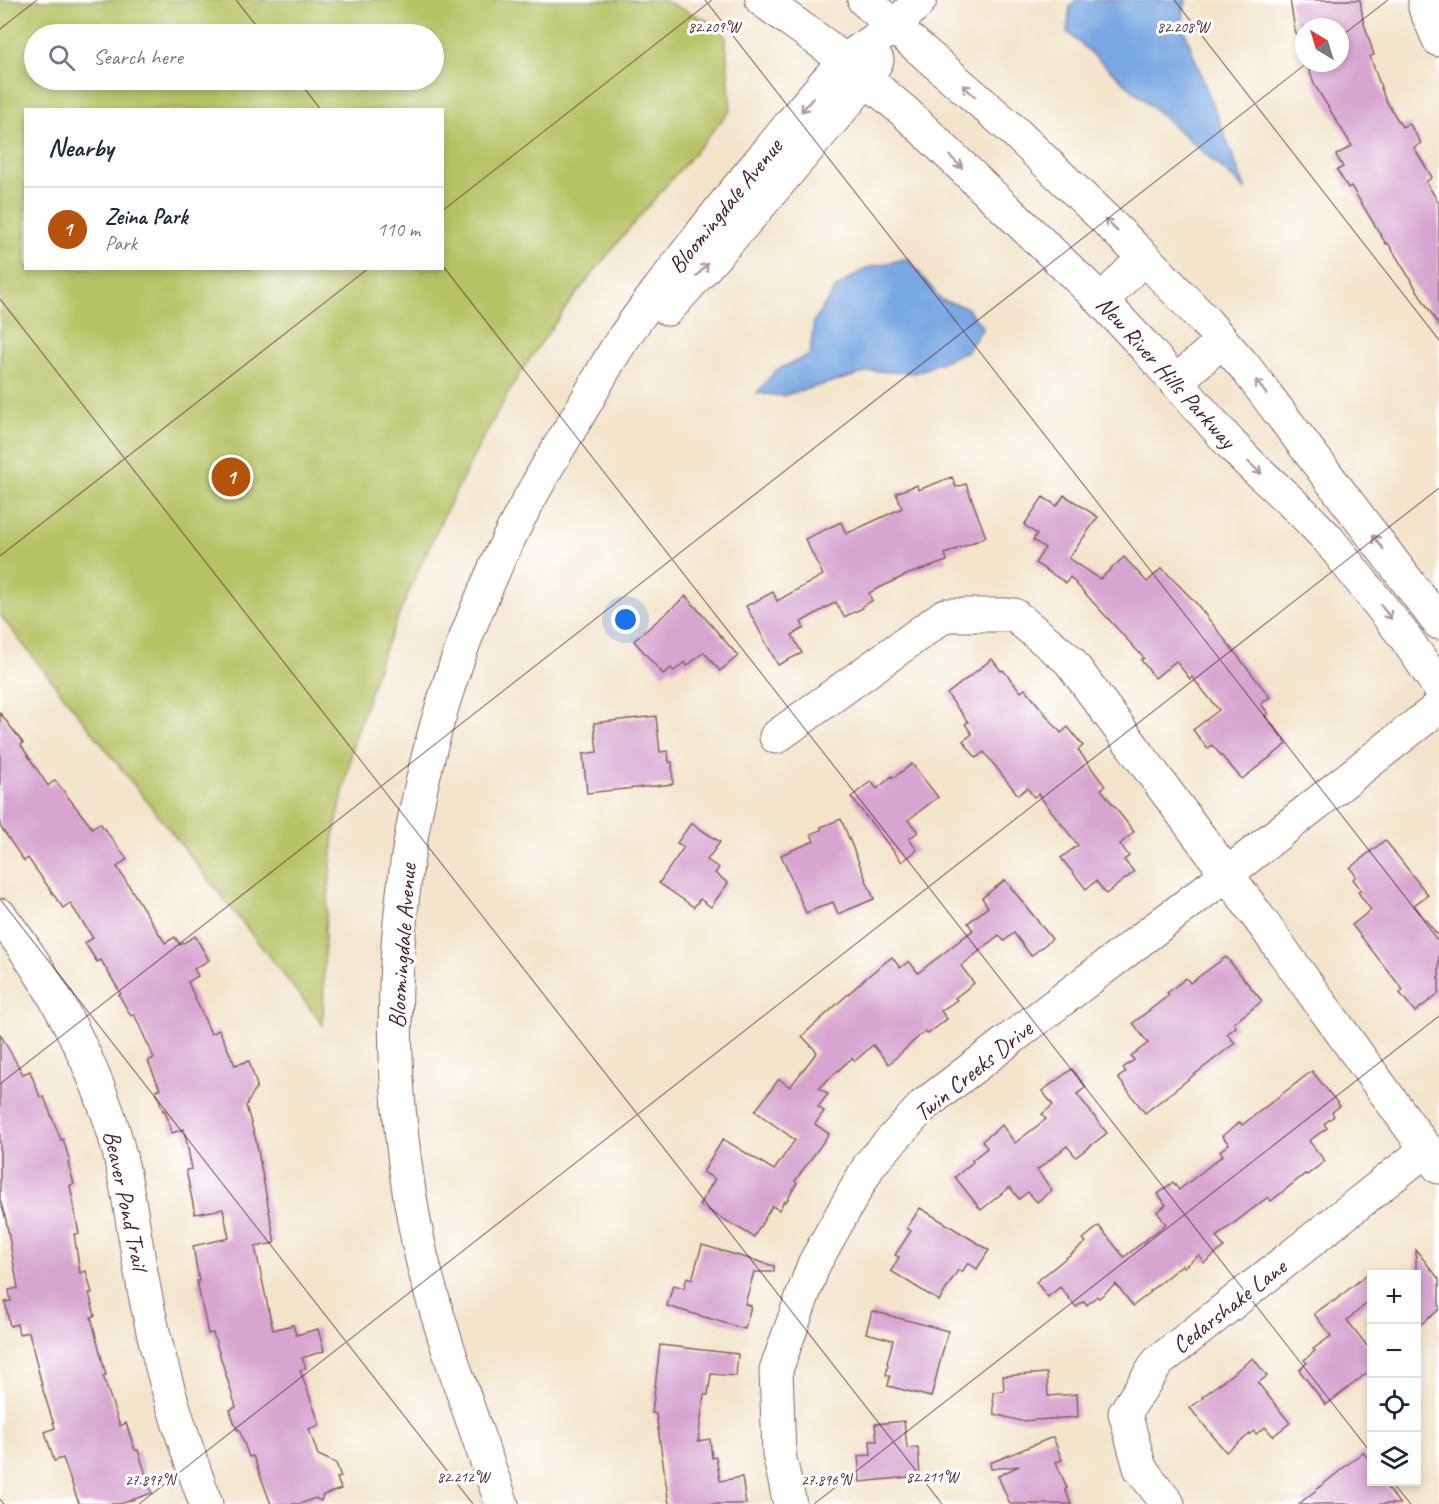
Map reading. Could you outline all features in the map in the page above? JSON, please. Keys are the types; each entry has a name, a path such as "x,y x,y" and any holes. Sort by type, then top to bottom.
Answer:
{"street":[{"name":"New River Hills Parkway","path":"762,0 799,25 904,112 1102,301 1230,443 1328,539 1405,637 1439,687"},
{"path":"864,0 1015,132 1144,257 1222,341 1252,376 1439,623"},
{"name":"Bloomingdale Avenue","path":"502,1504 441,1327 425,1269 411,1205 402,1138 395,1009 399,932 410,844 428,758 453,674 483,594 540,479 582,410 662,315 754,212 856,70 920,0"},
{"path":"1425,0 1425,8 1439,40"},
{"path":"1102,301 1144,257"},
{"path":"1176,382 1222,341"},
{"path":"776,737 945,615 1014,615 1069,660 1433,1158"},
{"name":"Twin Creeks Drive","path":"790,1504 779,1454 776,1370 814,1264 870,1164 924,1105 1227,874 1439,707"},
{"name":"Beaver Pond Trail","path":"0,915 50,988 80,1047 108,1113 129,1203 144,1293 163,1373 206,1504"},
{"name":"Cedarshake Lane","path":"1168,1504 1140,1468 1125,1413 1158,1362 1433,1158"}],"green space":[{"path":"0,0 663,0 725,29 731,110 570,302 520,373 481,442 412,584 381,658 354,742 334,835 325,929 323,1025 0,615"}],"water":[{"path":"1076,0 1186,0 1182,24 1246,190 1067,32 1070,7"},
{"path":"908,258 941,300 966,307 983,328 967,351 916,373 872,371 782,396 757,393 776,370 810,355 814,321 836,288 866,268"}],"building":[{"path":"1290,0 1360,0 1363,20 1374,55 1370,56 1385,99 1402,127 1409,123 1421,143 1414,148 1432,177 1426,182 1439,203 1439,326 1351,186 1348,188 1337,170 1343,167 1336,155 1352,146 1314,84 1310,72 1349,72 1349,18 1295,18 1295,30"},
{"path":"952,477 956,487 966,484 986,537 945,554 947,561 906,575 869,593 872,601 844,617 836,602 801,622 804,628 792,635 802,653 778,665 746,606 773,592 777,601 823,575 805,539 841,522 846,534 902,508 896,493 917,485 918,490"},
{"path":"1064,495 1098,517 1069,558 1100,579 1124,557 1147,582 1162,568 1196,603 1270,697 1261,704 1268,713 1265,716 1287,744 1242,779 1212,745 1208,749 1193,730 1219,710 1192,677 1190,679 1176,661 1155,678 1141,660 1144,658 1070,577 1066,583 1035,563 1045,548 1033,540 1037,534 1024,525 1043,497 1057,506"},
{"path":"686,596 738,656 720,671 704,652 687,666 685,662 674,671 671,668 663,674 634,641"},
{"path":"992,659 1021,692 1025,689 1061,733 1068,727 1083,746 1078,750 1105,786 1101,789 1134,832 1120,844 1129,856 1124,860 1134,872 1106,894 1096,881 1086,889 1061,858 1078,845 1038,794 1034,797 1027,788 1018,795 984,752 976,758 963,741 972,734 965,724 968,722 947,694"},
{"path":"0,713 23,743 21,745 48,786 55,780 92,828 100,823 127,859 117,867 165,943 175,937 180,945 195,936 209,960 194,969 198,976 188,982 211,1034 219,1030 235,1065 249,1061 257,1086 246,1106 256,1140 275,1243 255,1247 273,1330 293,1325 296,1335 318,1329 324,1351 302,1358 306,1368 300,1370 320,1425 309,1429 318,1455 336,1463 341,1477 337,1478 341,1489 323,1495 321,1501 315,1498 300,1504 271,1504 253,1456 249,1457 239,1429 237,1430 230,1410 236,1407 213,1333 208,1334 197,1281 199,1281 193,1246 229,1238 223,1209 195,1214 186,1170 192,1169 184,1129 172,1133 156,1090 160,1089 148,1061 154,1058 134,1014 131,1016 101,960 97,962 85,943 93,938 70,903 63,908 28,858 24,861 0,826"},
{"path":"656,716 660,752 668,751 669,762 672,762 673,784 587,793 583,754 597,752 594,723"},
{"path":"912,764 938,797 908,820 918,832 909,839 917,850 902,862 851,797 871,781 877,789 892,776 893,778"},
{"path":"841,819 874,899 838,914 833,902 806,913 781,855 814,841 811,834"},
{"path":"691,823 720,842 707,860 719,868 715,873 728,883 711,907 700,899 694,907 659,883 684,847 677,843"},
{"path":"1385,840 1428,895 1414,905 1439,937 1439,993 1415,1012 1400,993 1403,990 1352,925 1371,910 1358,892 1361,890 1353,879 1356,876 1350,868"},
{"path":"1005,880 1052,939 1031,956 1014,933 1004,941 999,935 961,966 974,983 955,998 957,1000 941,1011 947,1019 928,1034 925,1031 889,1064 873,1045 855,1061 852,1058 819,1088 828,1094 818,1107 824,1111 815,1124 829,1134 795,1181 797,1183 786,1202 784,1201 779,1210 772,1206 754,1237 699,1205 715,1179 703,1172 723,1139 774,1170 795,1140 755,1111 779,1079 790,1087 817,1052 802,1036 892,957 900,968 909,961 918,973 973,930 968,923 988,907 982,898"},
{"path":"1226,957 1262,1001 1234,1023 1236,1027 1227,1034 1235,1043 1145,1113 1118,1078 1126,1072 1123,1068 1134,1060 1131,1056 1148,1043 1133,1023 1169,995 1167,993 1186,978 1190,983"},
{"path":"0,1034 23,1074 30,1071 40,1097 44,1097 61,1140 63,1139 70,1162 68,1163 74,1184 70,1185 79,1234 74,1234 80,1273 86,1271 92,1293 89,1293 95,1316 91,1317 106,1375 103,1376 120,1426 126,1423 135,1450 138,1450 152,1493 120,1504 79,1504 63,1458 54,1461 45,1432 55,1428 29,1332 19,1334 17,1324 10,1326 5,1302 11,1301 9,1290 18,1288 6,1220 0,1200"},
{"path":"1072,1069 1086,1087 1077,1094 1107,1133 1076,1157 1067,1146 1037,1170 1052,1190 1037,1202 1028,1192 1019,1199 1010,1187 981,1210 955,1177 987,1148 982,1141 1002,1125 1015,1143 1046,1119 1042,1114 1053,1105 1042,1091"},
{"path":"1312,1071 1340,1106 1332,1112 1334,1116 1324,1124 1327,1128 1309,1141 1325,1161 1271,1201 1268,1197 1216,1237 1224,1247 1204,1263 1199,1255 1184,1267 1182,1265 1133,1306 1116,1284 1087,1305 1084,1301 1076,1307 1060,1287 1048,1297 1036,1282 1086,1242 1083,1239 1099,1226 1124,1257 1166,1224 1157,1212 1166,1205 1158,1194 1173,1182 1179,1190 1223,1155 1220,1151 1229,1144 1222,1136 1240,1122 1242,1125"},
{"path":"920,1208 989,1250 977,1269 968,1263 962,1272 958,1270 939,1301 891,1271 899,1257 895,1255 911,1231 907,1228"},
{"path":"702,1245 774,1266 774,1272 754,1272 745,1304 751,1306 745,1329 667,1306 673,1285 684,1288 687,1277 692,1279"},
{"path":"1416,1250 1439,1279 1439,1310 1421,1324 1421,1270 1416,1270"},
{"path":"1367,1274 1367,1303 1347,1320 1367,1346 1367,1373 1326,1405 1299,1370 1307,1363 1304,1360 1315,1351 1313,1349 1331,1336 1314,1314"},
{"path":"872,1311 948,1331 931,1397 888,1386 890,1376 886,1375 887,1363 893,1340 866,1333"},
{"path":"660,1345 738,1354 736,1376 711,1374 708,1395 704,1395 698,1441 710,1439 712,1458 716,1457 720,1481 742,1477 746,1504 669,1504 656,1414 652,1413"},
{"path":"1253,1358 1267,1376 1258,1383 1290,1423 1273,1436 1265,1427 1256,1434 1254,1431 1226,1452 1190,1408"},
{"path":"1047,1373 1048,1396 1077,1394 1078,1417 1021,1421 994,1414 993,1392 1004,1391 1003,1376"},
{"path":"904,1421 907,1448 918,1447 920,1476 860,1482 858,1456 871,1455 870,1441 877,1441 875,1424"},
{"path":"1053,1437 1062,1460 1056,1462 1071,1504 1010,1504 998,1476 1019,1466 991,1469 990,1463"},
{"path":"1363,1452 1367,1457 1367,1486 1385,1486 1400,1504 1299,1504"}],"place":[{"name":"Zeina Park","path":"231,477"}]}
